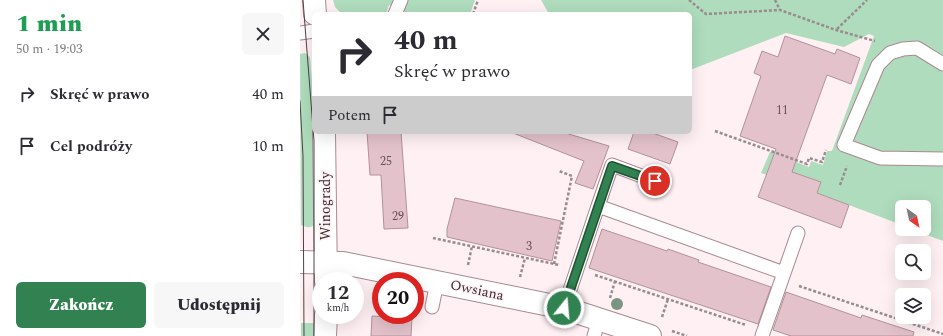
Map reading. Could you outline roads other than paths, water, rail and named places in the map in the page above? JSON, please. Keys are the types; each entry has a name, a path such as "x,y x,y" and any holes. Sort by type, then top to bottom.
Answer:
{"street":[{"path":"314,0 316,12"},
{"name":"Winogrady","path":"324,134 326,272"},
{"name":"Owsiana","path":"300,262 326,272 343,263 564,308 601,319 655,328"},
{"path":"326,324 326,336"}],"lane":[{"path":"396,12 401,0"},
{"path":"300,33 312,32"},
{"path":"943,64 917,48 903,49 890,54 878,65 844,145 880,158 943,159"},
{"path":"564,308 576,268 612,166 655,181"},
{"path":"598,206 783,276"},
{"path":"763,333 798,232"},
{"path":"432,307 437,282"}],"tram line":[{"path":"303,0 312,115"},
{"path":"300,101 303,156 304,336"},
{"path":"313,134 314,336"}]}
